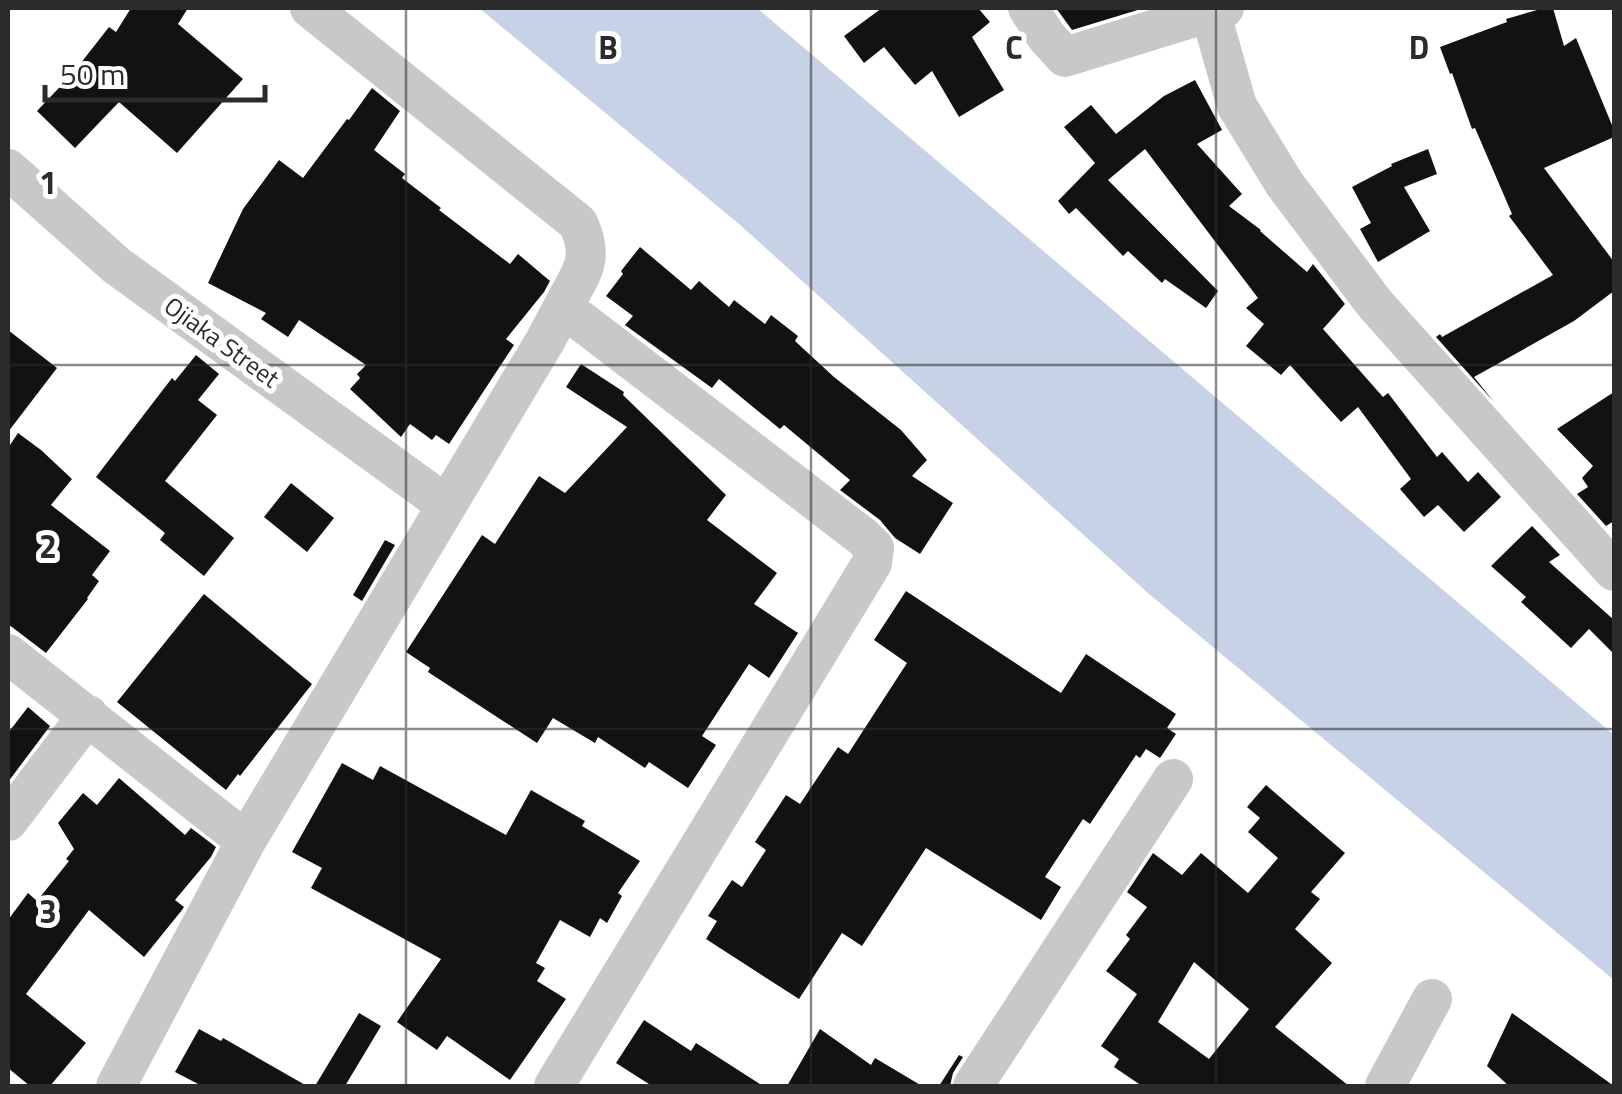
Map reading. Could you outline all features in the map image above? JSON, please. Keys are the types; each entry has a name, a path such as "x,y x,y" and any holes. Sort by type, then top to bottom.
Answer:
{"street":[{"path":"116,1086 246,841 545,341 588,259 578,223 310,8"},
{"path":"1028,8 1065,57 1217,9 1236,106 1284,183 1376,304 1614,571"},
{"name":"Ojiaka Street","path":"8,169 116,265 445,504"},
{"path":"554,1086 872,563 874,548 562,308"},
{"path":"8,654 246,841"},
{"path":"8,822 88,715"},
{"path":"973,1086 1173,779"},
{"path":"1385,1086 1432,1000"}],"water":[{"path":"479,8 757,8 1614,735 1614,980 1149,594 739,224"}],"building":[{"path":"131,8 188,8 178,24 243,79 177,153 119,102 75,148 37,111 109,27 116,32"},
{"path":"882,8 978,8 990,22 972,37 1004,90 959,117 932,71 915,85 884,47 864,63 844,36"},
{"path":"1056,8 1141,8 1141,9 1072,30"},
{"path":"1553,8 1564,46 1576,38 1614,130 1614,137 1544,168 1614,262 1614,291 1574,321 1474,377 1494,402 1436,337 1553,275 1509,216 1512,214 1475,128 1472,129 1440,47 1507,22 1506,19"},
{"path":"1195,80 1222,130 1197,144 1242,194 1229,206 1307,272 1313,264 1345,304 1323,329 1383,397 1388,393 1437,457 1442,452 1468,482 1478,472 1501,497 1464,532 1438,505 1424,517 1400,489 1411,479 1358,407 1341,422 1290,365 1281,375 1246,346 1264,324 1246,308 1258,298 1145,149 1108,180 1218,291 1206,308 1165,279 1162,283 1128,251 1123,256 1076,208 1069,214 1058,201 1095,163 1064,127 1091,105 1116,134 1164,96"},
{"path":"372,88 400,111 374,150 405,174 402,178 439,210 510,264 518,254 550,281 506,339 514,345 449,444 436,435 432,440 410,424 401,437 350,389 366,365 299,320 288,337 261,319 266,313 208,283 243,209 279,160 303,178"},
{"path":"1428,149 1437,174 1404,187 1430,231 1378,262 1360,229 1371,223 1352,187 1391,164"},
{"path":"640,247 691,290 699,281 729,307 734,300 765,324 771,315 798,336 795,341 834,377 901,430 927,460 912,476 953,503 920,554 895,538 880,520 840,490 850,480 784,425 780,429 719,379 712,388 625,325 633,316 606,296"},
{"path":"8,330 57,368 8,432"},
{"path":"196,355 219,374 198,400 217,415 165,481 234,538 204,576 160,540 165,533 96,477 172,378 175,381"},
{"path":"581,364 624,392 726,495 707,520 777,573 754,604 798,633 769,678 749,664 702,736 716,745 688,788 649,762 645,768 598,737 595,743 553,718 537,743 428,672 430,668 406,652 482,535 495,544 539,476 565,493 627,427 566,387"},
{"path":"1614,392 1614,521 1606,526 1577,494 1588,487 1582,478 1593,466 1557,429"},
{"path":"18,433 72,479 51,505 110,551 92,575 99,581 88,599 46,653 8,624 8,448"},
{"path":"291,483 334,518 307,552 264,517"},
{"path":"1532,526 1560,555 1549,562 1614,620 1614,654 1589,629 1571,648 1521,602 1526,597 1491,566"},
{"path":"385,540 395,545 362,601 353,595"},
{"path":"906,591 1061,693 1086,654 1176,714 1167,728 1176,734 1160,758 1146,749 1140,758 1136,755 1090,824 1083,819 1045,877 1061,887 1041,920 926,848 862,946 842,933 799,999 706,939 717,921 708,916 732,880 742,887 766,850 755,842 786,795 800,804 838,747 848,754 907,663 874,640"},
{"path":"204,594 312,684 226,790 117,702"},
{"path":"28,707 50,726 8,782 8,733"},
{"path":"342,763 373,780 380,766 506,835 531,790 585,821 582,826 640,861 618,893 622,896 607,923 600,918 590,937 560,920 536,963 545,968 537,981 566,999 510,1080 447,1036 437,1050 397,1022 441,959 311,888 322,868 292,852"},
{"path":"119,778 185,835 191,828 216,847 175,900 184,907 144,957 89,910 26,994 86,1043 50,1086 30,1086 8,1068 8,920 28,893 37,901 69,861 66,859 74,849 58,823 83,793 97,805"},
{"path":"1266,785 1345,853 1311,892 1320,899 1295,929 1332,963 1275,1027 1349,1086 1142,1086 1114,1067 1119,1059 1101,1046 1137,994 1106,971 1147,907 1127,892 1153,853 1182,875 1201,853 1248,893 1278,858 1248,832 1260,818 1247,807","holes":["1194,962 1249,1009 1209,1059 1158,1022"]},
{"path":"359,1013 381,1026 345,1086 315,1086"},
{"path":"1512,1013 1614,1086 1509,1086 1487,1066"},
{"path":"644,1020 691,1051 696,1043 763,1086 652,1086 616,1063"},
{"path":"199,1029 221,1041 223,1038 307,1086 202,1086 175,1072"},
{"path":"820,1029 871,1065 875,1058 922,1086 787,1086"},
{"path":"959,1055 963,1057 950,1086 939,1086"}]}
